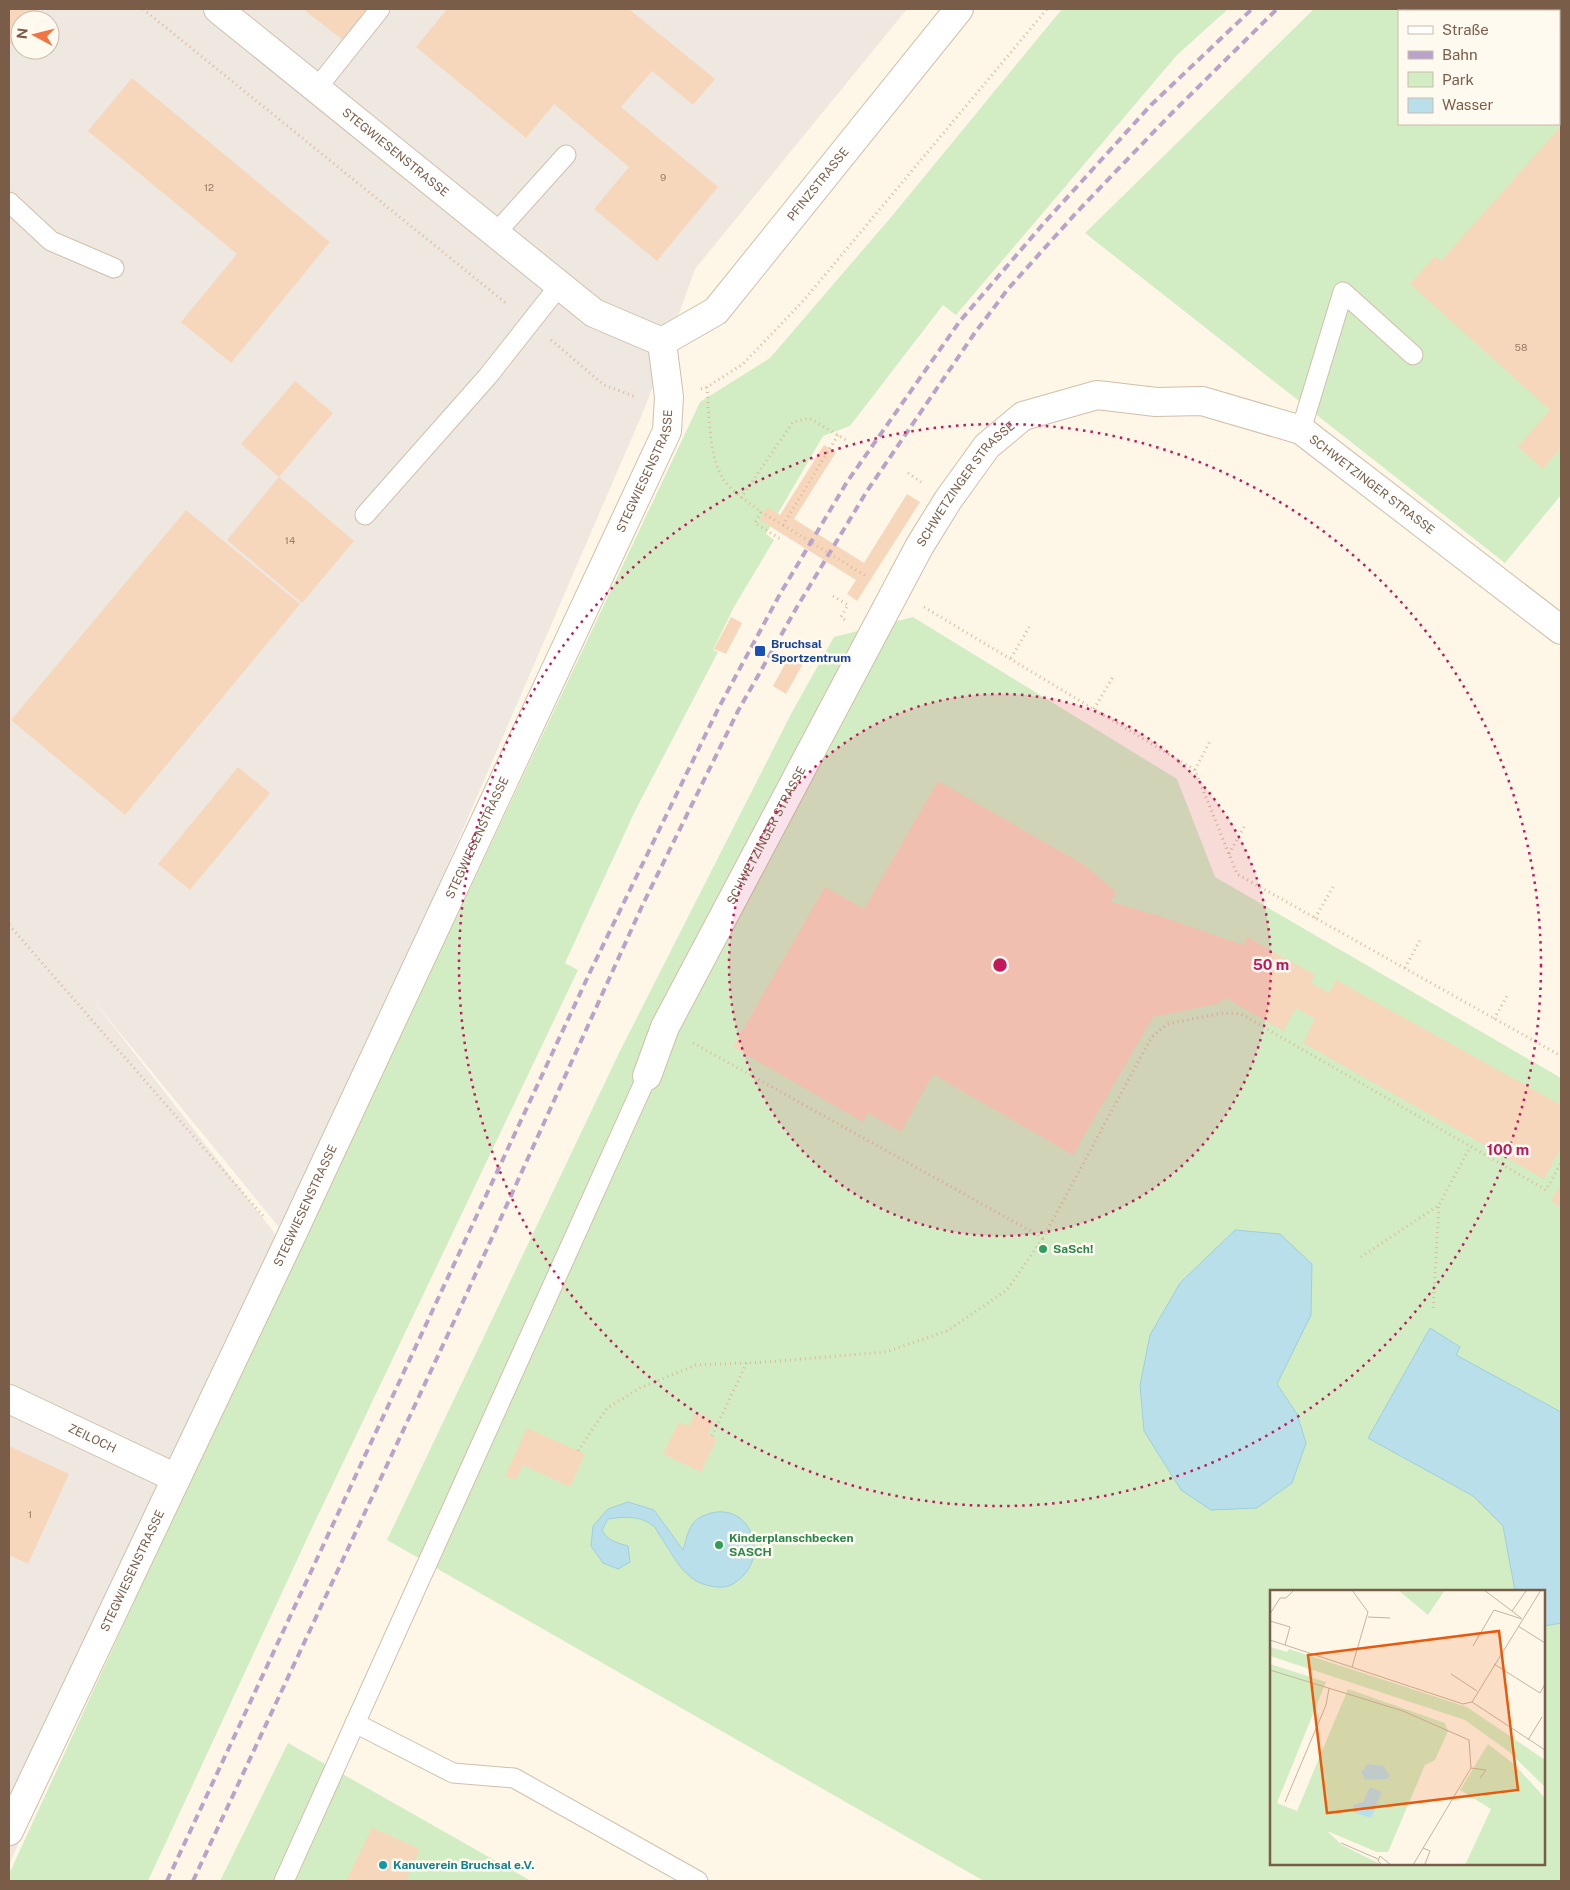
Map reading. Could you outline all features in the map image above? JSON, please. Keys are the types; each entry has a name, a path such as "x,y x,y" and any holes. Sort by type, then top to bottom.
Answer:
{"street":[{"name":"STEGWIESENSTRASSE","path":"9,1831 288,1243 666,431 669,397 662,342 594,313 218,9"},
{"name":"PFINZSTRASSE","path":"662,342 716,311 959,9"},
{"name":"SCHWETZINGER STRASSE","path":"647,1076 665,1027 919,547 948,500 987,446 1023,416 1097,396 1156,402 1202,401 1301,430 1561,630"},
{"name":"ZEILOCH","path":"9,1399 176,1478"}],"lane":[{"path":"317,88 380,9"},
{"path":"495,234 566,155"},
{"path":"9,202 51,241 114,268"},
{"path":"365,514 488,376 559,286"},
{"path":"1301,430 1343,292 1413,355"},
{"path":"284,1881 647,1076"},
{"path":"355,1723 453,1773 514,1778 698,1881"}],"path":[{"path":"143,9 604,385 634,398 669,397 707,387 743,364 804,300 1047,9"},
{"path":"707,387 712,450 722,478 741,498 761,512 866,576"},
{"path":"741,498 792,422 809,418 846,440"},
{"path":"783,525 838,434"},
{"path":"761,512 755,523 782,540"},
{"path":"896,590 1195,770 1237,874 1561,1056"},
{"path":"1011,658 1031,624"},
{"path":"1094,709 1113,677"},
{"path":"1195,770 1211,739"},
{"path":"1229,854 1245,825"},
{"path":"1315,918 1333,887"},
{"path":"9,926 288,1243"},
{"path":"1405,968 1420,940"},
{"path":"1494,1018 1507,996"},
{"path":"578,1451 607,1408 640,1388 696,1365 886,1352 947,1331 1007,1290 1043,1238 1151,1038 1167,1024 1223,1013 1242,1014 1546,1190 1561,1163"},
{"path":"665,1027 1043,1238"},
{"path":"1433,1308 1439,1205 1470,1146"},
{"path":"1362,1256 1439,1205"},
{"path":"712,1436 748,1362"}],"shaded area":[{"path":"9,9 907,9 695,269 646,405 287,1237 89,995 283,1244 9,1865"}],"green space":[{"path":"1062,9 1228,9 1177,55 956,315 943,305 850,426 823,436 766,534 774,540 734,607 713,650 718,652 635,811 565,963 578,970 311,1530 148,1881 9,1881 9,1874 192,1476 700,402 770,358 892,216"},
{"path":"1314,9 1561,9 1561,495 1505,563 1085,233"},
{"name":"SaSch!","path":"913,617 1177,779 1215,877 1561,1078 1561,1881 984,1881 387,1540 619,1053 791,714 834,637"},
{"path":"288,1743 531,1881 220,1881"}],"water":[{"path":"1235,1230 1280,1234 1312,1264 1311,1315 1277,1384 1297,1414 1306,1443 1292,1483 1257,1508 1211,1510 1181,1490 1144,1431 1140,1385 1150,1335 1180,1283"},
{"path":"1430,1328 1460,1347 1456,1355 1561,1412 1561,1623 1545,1626 1545,1590 1515,1590 1503,1526 1473,1496 1368,1438"},
{"name":"Kinderplanschbecken SASCH","path":"628,1502 654,1510 683,1550 690,1528 697,1519 711,1513 724,1512 735,1515 744,1522 754,1542 754,1554 751,1565 744,1575 726,1587 698,1582 690,1577 678,1563 653,1526 636,1518 625,1517 608,1519 602,1530 610,1539 628,1546 630,1562 618,1569 603,1563 591,1546 593,1526 608,1509"}],"building":[{"path":"9,9 37,10 10,10 9,43"},
{"path":"303,9 376,9 348,44"},
{"path":"447,9 629,9 715,79 693,105 652,71 621,107 718,187 657,261 594,209 629,167 554,104 526,138 416,47"},
{"path":"132,78 330,242 231,363 181,322 237,254 88,131"},
{"path":"1561,126 1561,447 1543,469 1518,447 1550,410 1410,284 1435,256 1441,261"},
{"path":"295,381 333,413 279,477 241,444"},
{"path":"824,445 836,452 794,519 864,563 907,494 920,502 857,601 847,594 856,580 760,520 767,507 780,515"},
{"path":"279,477 354,541 302,603 227,540"},
{"path":"186,510 300,604 125,815 11,720"},
{"path":"731,617 742,623 726,654 714,649"},
{"path":"790,655 804,662 786,694 773,686"},
{"path":"238,767 270,793 190,890 158,864"},
{"path":"938,781 1084,865 1116,892 1111,902 1162,917 1243,945 1247,937 1315,975 1311,983 1329,993 1336,980 1561,1105 1561,1148 1544,1179 1303,1043 1315,1019 1296,1008 1283,1031 1224,997 1221,1003 1153,1017 1073,1155 933,1074 901,1132 868,1113 863,1122 733,1047 825,887 864,909"},
{"path":"1561,1183 1561,1208 1551,1201"},
{"path":"695,1412 714,1421 708,1434 717,1439 701,1472 663,1454 679,1422 689,1426"},
{"path":"527,1428 585,1454 570,1487 523,1465 516,1480 505,1476"},
{"path":"9,1446 69,1474 28,1564 9,1555"},
{"name":"Kanuverein Bruchsal e.V.","path":"372,1828 420,1849 406,1881 346,1881"}],"railway":[{"path":"167,1881 591,970 718,709 780,594 847,482 960,321 1044,223 1151,105 1252,9"},
{"path":"193,1881 457,1315 643,904 738,711 797,607 867,491 974,334 1008,289 1076,213 1170,115 1277,9"}],"place":[{"name":"Bruchsal Sportzentrum","path":"760,651"},
{"name":"SaSch!","path":"1043,1249"},
{"name":"Kinderplanschbecken SASCH","path":"719,1545"},
{"name":"Kanuverein Bruchsal e.V.","path":"383,1865"}]}
